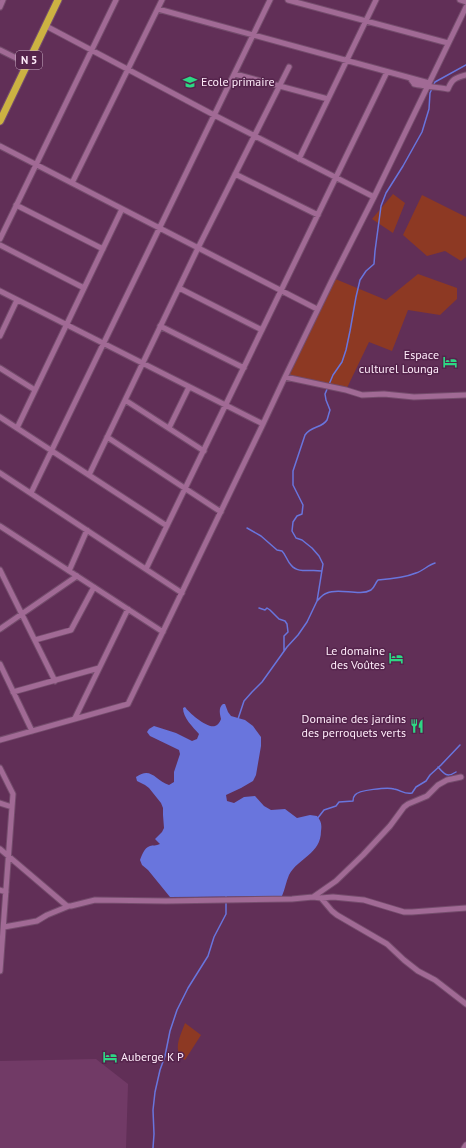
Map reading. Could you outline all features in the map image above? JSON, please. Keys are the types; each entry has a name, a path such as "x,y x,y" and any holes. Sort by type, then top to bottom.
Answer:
{"highway":[{"name":"N 5","path":"0,121 58,0"}],"street":[{"path":"0,7 3,0"},
{"path":"0,239 116,0"},
{"path":"72,184 162,0"},
{"path":"31,493 270,0"},
{"path":"288,0 448,43"},
{"path":"299,158 376,0"},
{"path":"460,0 466,2"},
{"path":"0,740 128,704 285,377 466,7"},
{"path":"158,9 448,89 454,79 466,75"},
{"path":"46,26 214,115 374,197"},
{"path":"0,50 28,64"},
{"path":"89,475 198,248 289,67"},
{"path":"146,569 387,72"},
{"path":"235,74 328,99"},
{"path":"459,77 466,81"},
{"path":"0,146 318,310"},
{"path":"236,174 318,215"},
{"path":"16,205 103,249"},
{"path":"17,428 122,209"},
{"path":"0,245 84,288"},
{"path":"179,288 262,330"},
{"path":"0,291 263,424"},
{"path":"0,336 17,300"},
{"path":"160,326 244,368"},
{"path":"0,368 35,390"},
{"path":"285,377 346,390 362,395 384,394 414,397 466,395"},
{"path":"169,428 189,386"},
{"path":"125,400 204,451"},
{"path":"0,417 167,526"},
{"path":"107,437 221,512"},
{"path":"0,473 182,592"},
{"path":"0,526 163,632"},
{"path":"69,571 87,530"},
{"path":"0,570 2,578 22,614 55,681"},
{"path":"0,629 77,576"},
{"path":"35,640 71,630 94,587"},
{"path":"75,718 128,609"},
{"path":"0,664 32,731"},
{"path":"13,692 100,668"},
{"path":"0,768 13,794 0,971"},
{"path":"313,896 336,881 363,855 390,826 404,807 428,796 438,786 447,780 461,777"},
{"path":"0,803 12,807"},
{"path":"0,848 9,849"},
{"path":"0,848 62,902 69,906"},
{"path":"0,890 6,892"},
{"path":"2,928 37,921 69,906 95,900 166,901 292,899 313,896 321,898 333,897 364,900 404,912 466,908"},
{"path":"321,898 332,912 387,944 418,971 435,980 466,1004"}],"shaded area":[{"path":"393,194 405,203 393,233 372,219"},
{"path":"422,195 466,217 466,257 461,261 445,251 427,256 403,235"},
{"path":"418,274 457,288 457,299 440,315 408,310 392,351 369,342 346,390 285,377 333,278 386,300"},
{"path":"185,1023 201,1035 185,1060 179,1052 178,1043"},
{"path":"96,1059 128,1084 126,1148 0,1148 0,1061"}],"water":[{"path":"223,704 225,704 231,716 245,720 253,726 261,737 256,775 253,781 226,795 227,801 234,803 244,797 255,796 264,806 271,810 285,809 297,818 310,815 317,816 321,823 320,839 317,845 313,851 293,869 289,875 282,896 170,897 148,870 142,865 140,860 146,848 160,844 155,839 164,828 163,808 161,803 149,788 137,781 136,777 141,774 149,773 169,785 174,782 174,772 180,754 179,750 150,736 147,732 154,726 176,733 192,741 197,739 199,734 186,719 183,708 185,707 203,723 215,726 221,719 220,709"}],"waterway":[{"path":"238,719 244,701 262,682 287,647 298,635 307,622 317,601 323,564 319,556 312,548 302,540 296,538 292,531 293,522 297,516 302,514 303,505 293,485 293,471 305,435 307,432 325,423 327,420 330,410 325,394 333,375 342,362 346,350 360,280 366,271 374,264 381,206 386,193 422,132 429,109 430,93 435,82 466,65"},
{"path":"247,528 261,536 277,550 282,551 294,568 301,570 321,571"},
{"path":"317,601 324,594 332,591 366,592 371,590 378,580 411,575 435,563"},
{"path":"259,608 265,610 267,608 287,624 288,632 284,636 284,651"},
{"path":"317,819 324,810 336,806 339,802 353,801 353,797 357,793 373,789 386,788 412,793 416,787 426,781 430,775 460,745"},
{"path":"438,767 442,772 448,775 456,772"},
{"path":"153,1148 153,1110 155,1092 170,1031 177,1010 188,988 208,956 214,937 226,914 226,895"}],"place":[{"name":"Ecole primaire","path":"190,82"},
{"name":"Espace culturel Lounga","path":"450,362"},
{"name":"Le domaine des Voûtes","path":"396,658"},
{"name":"Domaine des jardins des perroquets verts","path":"417,726"},
{"name":"Auberge K P","path":"110,1057"}]}
